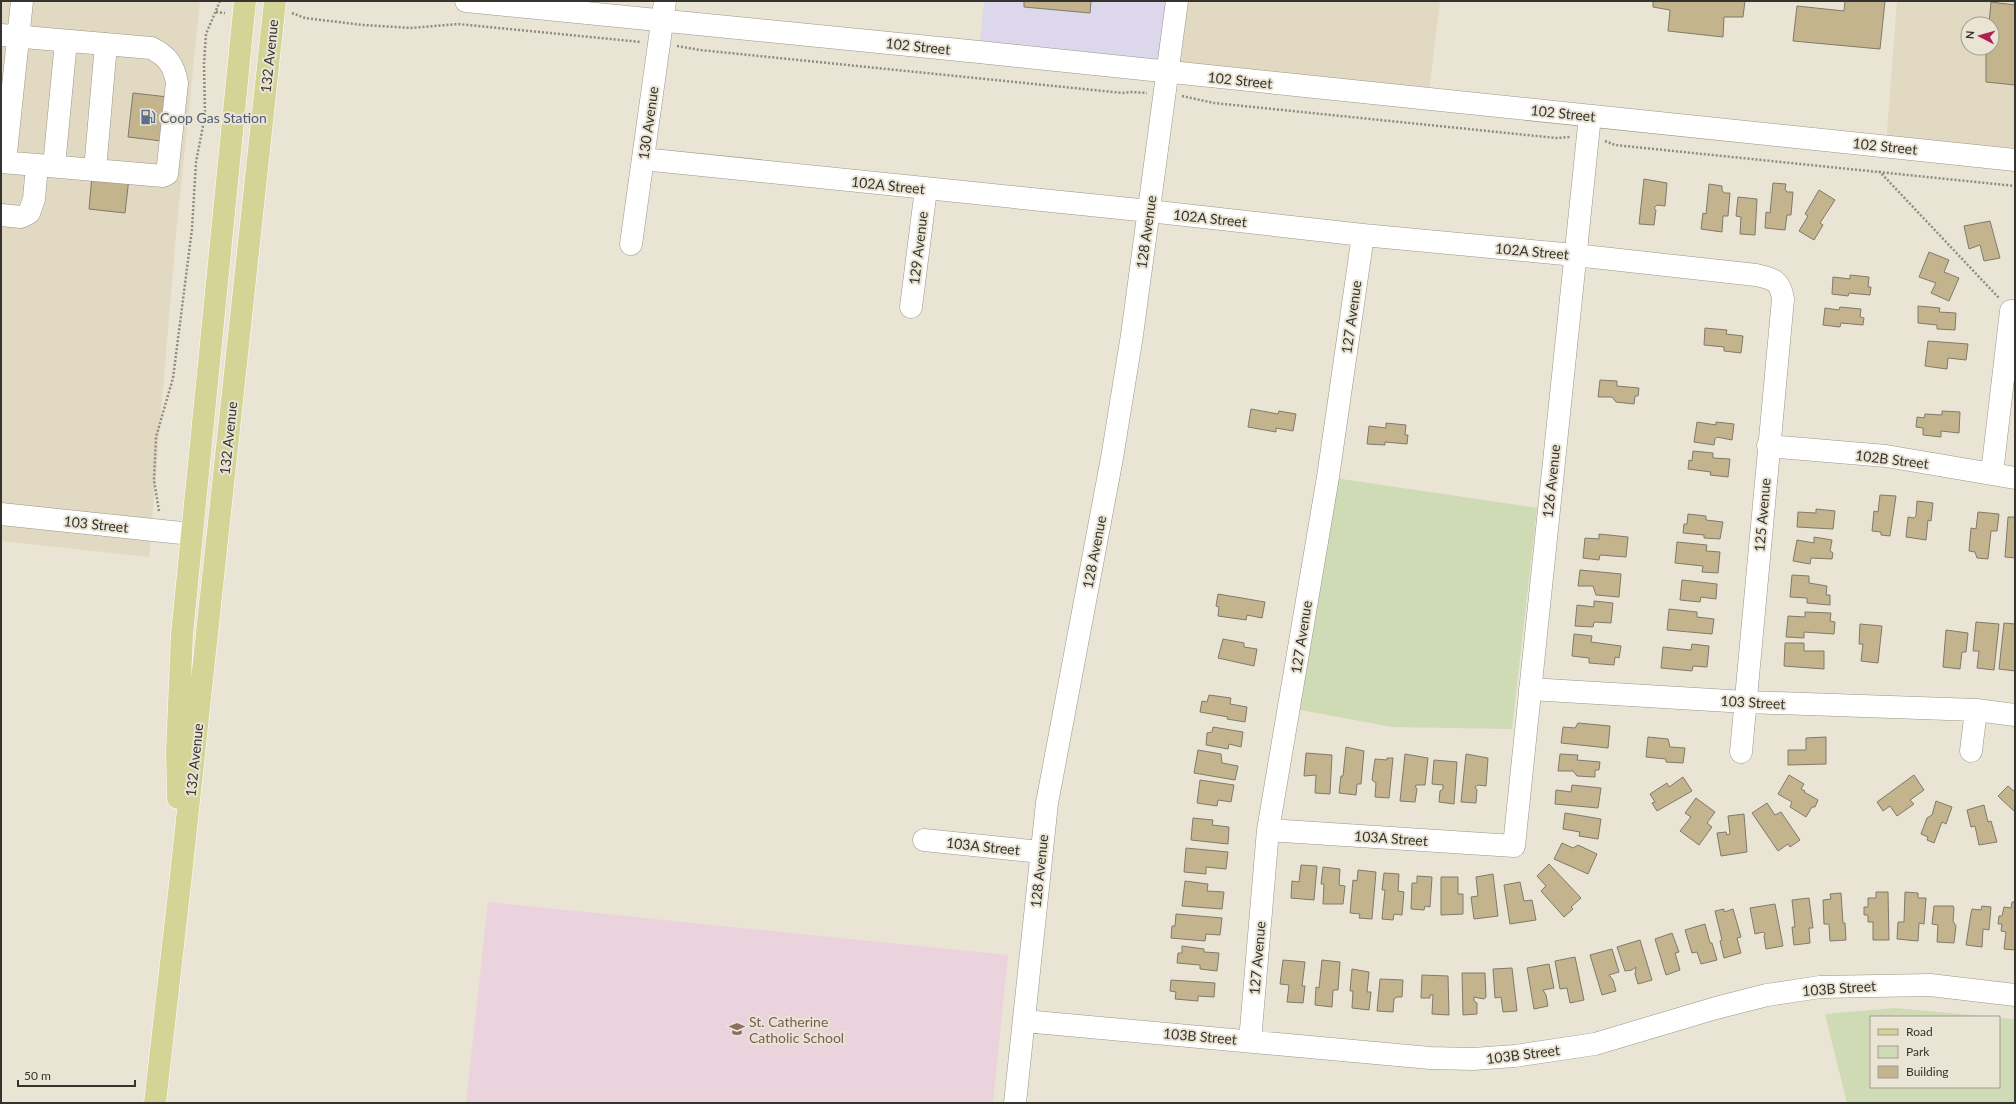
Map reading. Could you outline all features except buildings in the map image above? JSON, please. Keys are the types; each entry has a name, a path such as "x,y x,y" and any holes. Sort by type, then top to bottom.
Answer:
{"main road":[{"name":"132 Avenue","path":"181,875 177,751 182,634 245,7"},
{"name":"132 Avenue","path":"155,1103 275,7"}],"street":[{"path":"9,36 151,48 162,53 175,70 177,83 167,174 163,176 3,162 9,36 22,1"},
{"name":"102 Street","path":"466,1 664,11 1167,83 1590,116 2015,160"},
{"name":"128 Avenue","path":"1015,1103 1047,803 1061,720 1113,450 1132,335 1177,1"},
{"name":"130 Avenue","path":"631,244 664,11"},
{"path":"1,215 21,216 29,213 46,166 66,41"},
{"path":"95,170 106,44"},
{"name":"126 Avenue","path":"1514,846 1590,116"},
{"name":"102A Street","path":"643,159 1149,211 1363,235 1575,255 1756,275 1776,281"},
{"name":"129 Avenue","path":"911,307 926,189"},
{"name":"127 Avenue","path":"1250,1041 1268,830 1328,476 1363,235"},
{"name":"125 Avenue","path":"1741,752 1768,446 1784,299 1782,288 1776,281"},
{"path":"1992,474 2011,311"},
{"name":"102B Street","path":"1768,446 1886,456 2015,478"},
{"name":"103 Street","path":"1,514 191,534"},
{"name":"103 Street","path":"1530,689 1746,702 1976,710 2015,715"},
{"path":"1971,751 1976,710"},
{"name":"103A Street","path":"1268,830 1514,846"},
{"name":"103A Street","path":"924,840 1041,852"},
{"name":"103B Street","path":"1024,1021 1430,1058 1480,1059 1515,1056 1596,1044 1716,1008 1767,995 1820,987 1930,985 2015,995"}],"path":[{"path":"159,511 154,480 156,437 174,367 194,217 196,162 205,116 204,64 206,34 220,1"},
{"path":"216,12 245,7"},
{"path":"275,7 305,18 363,25 411,28 458,24 660,43 700,50 1123,93 1167,83 1214,103 1556,138 1564,137 1588,139 1609,142 1615,145 2015,186"},
{"path":"1878,171 2011,311"}],"shaded area":[{"path":"1,1 200,1 176,234 149,557 1,541"},
{"path":"984,1 1177,1 1169,73 979,52"},
{"path":"1177,1 1440,1 1428,99 1169,73"},
{"path":"1897,1 2015,1 2015,160 1886,145"},
{"name":"St. Catherine Catholic School","path":"488,902 1008,955 993,1103 466,1103"}],"green space":[{"path":"1328,477 1537,508 1512,729 1392,727 1290,708"},
{"path":"1895,1008 1981,1016 1870,1016 1870,1088 2000,1088 2000,1018 2015,1019 2015,1103 1847,1103 1825,1014"}],"place":[{"name":"Coop Gas Station","path":"148,117"},
{"name":"St. Catherine Catholic School","path":"737,1029"}]}
